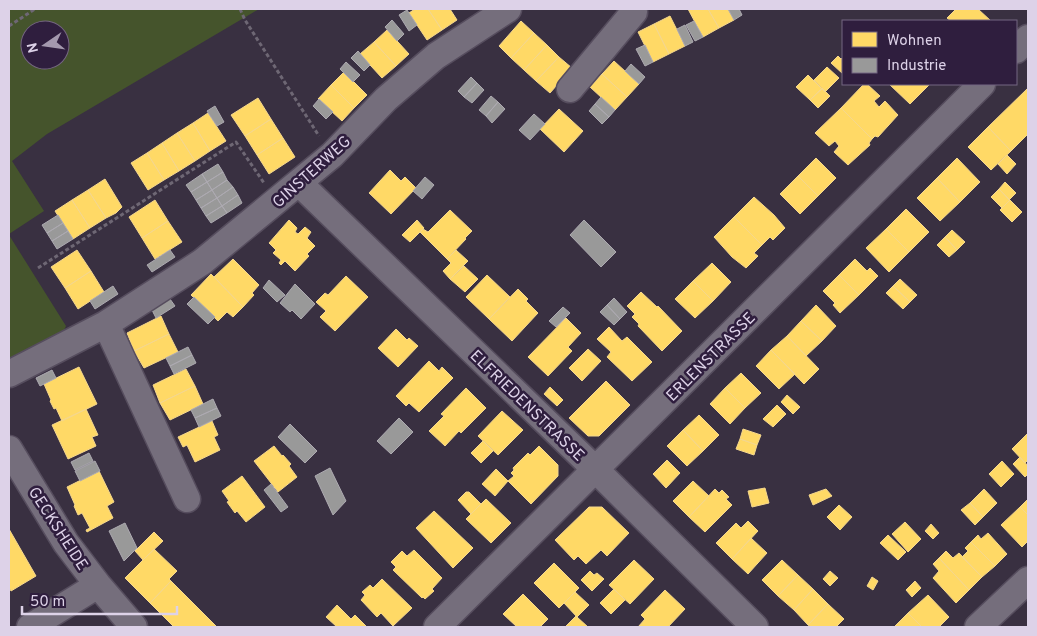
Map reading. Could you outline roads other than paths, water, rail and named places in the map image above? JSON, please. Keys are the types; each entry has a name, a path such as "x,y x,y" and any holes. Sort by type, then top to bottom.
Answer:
{"street":[{"name":"GINSTERWEG","path":"9,374 106,324 202,262 332,155 386,99 436,56 508,9"},
{"path":"570,89 637,10"},
{"path":"1017,49 1028,38"},
{"name":"ERLENSTRASSE","path":"437,627 981,85"},
{"name":"ELFRIEDENSTRASSE","path":"299,184 756,627"},
{"path":"106,324 188,499"},
{"name":"GECKSHEIDE","path":"9,449 66,544 98,586 134,627"},
{"path":"978,627 1028,580"},
{"path":"30,627 98,586"}]}
